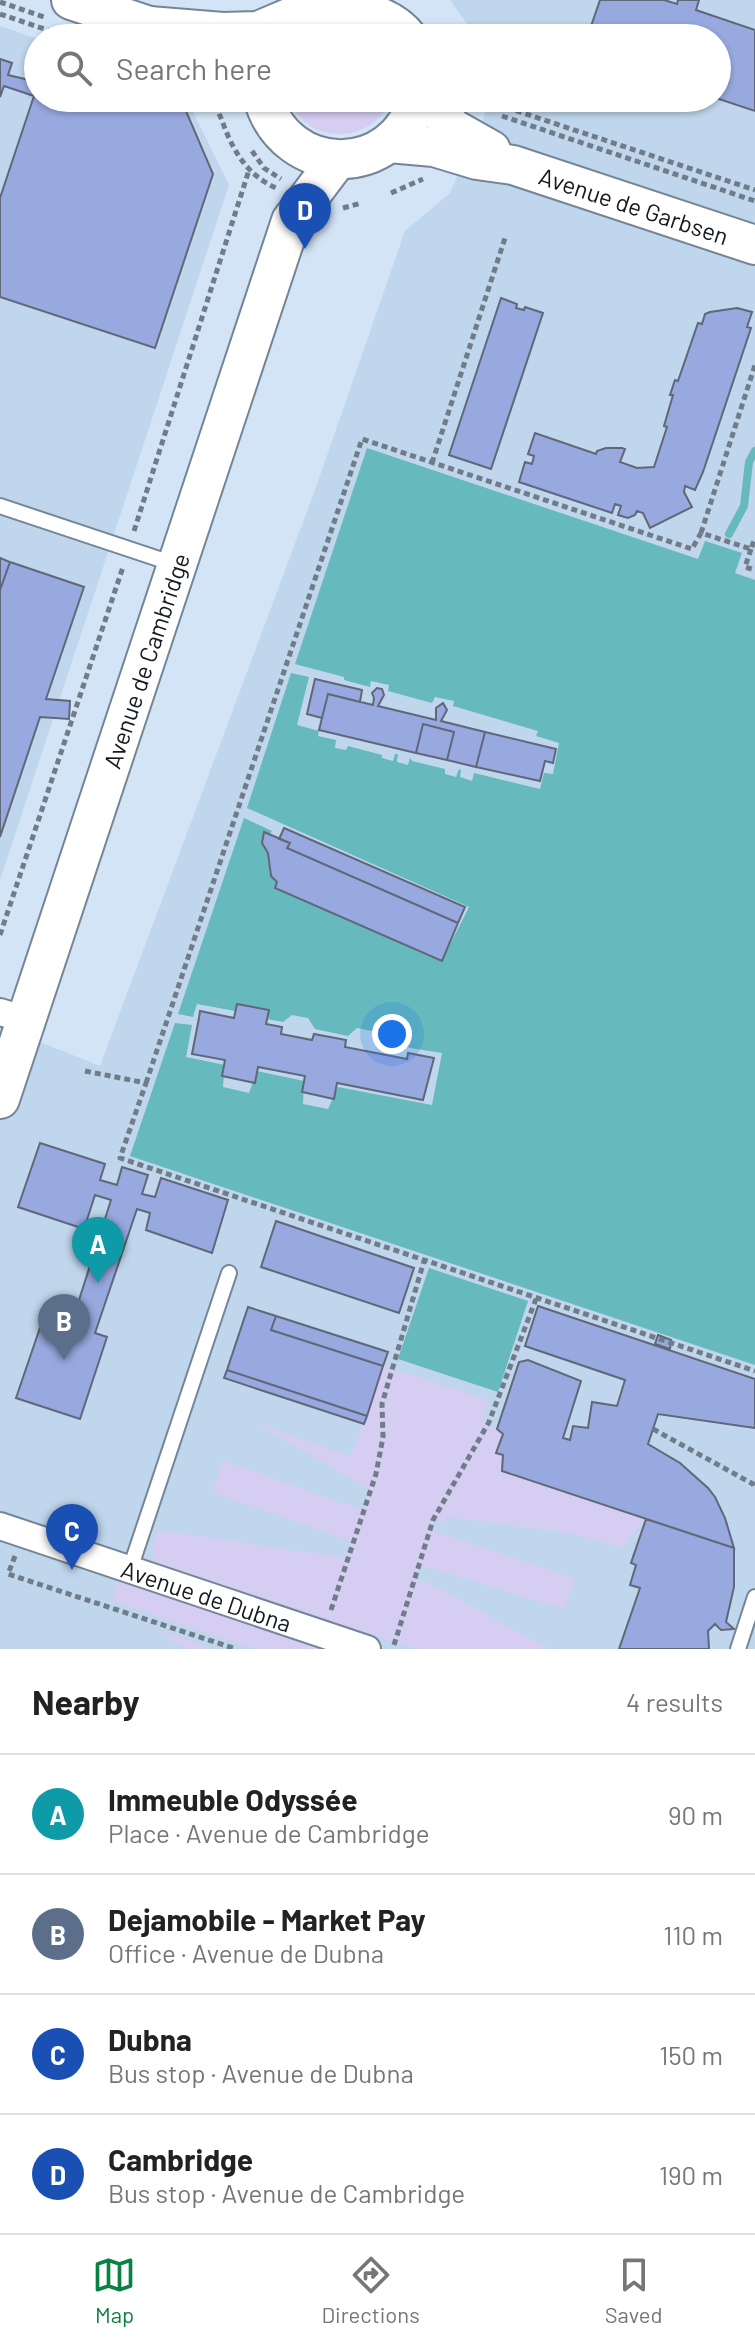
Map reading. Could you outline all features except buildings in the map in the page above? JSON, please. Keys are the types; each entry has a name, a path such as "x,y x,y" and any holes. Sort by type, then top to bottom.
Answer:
{"street":[{"path":"71,0 138,24"},
{"path":"276,24 336,0 356,2 396,19"},
{"path":"269,112 274,125 285,138"},
{"path":"389,143 402,131 413,112"},
{"name":"Avenue de Garbsen","path":"440,112 452,128 513,165"},
{"name":"Avenue de Cambridge","path":"0,1099 13,1016 177,565 284,204 285,138"},
{"name":"Avenue de Garbsen","path":"285,138 318,157 337,160 360,157 389,143 434,147 477,160 513,165 755,245"},
{"name":"Avenue de Cambridge","path":"284,204 337,160"},
{"name":"Avenue de Dubna","path":"11,1529 367,1649"}],"lane":[{"path":"0,506 177,565"},
{"path":"130,1569 229,1273"},
{"path":"738,1649 755,1597"}],"path":[{"path":"0,14 30,24"},
{"path":"219,112 232,144 249,170 284,204"},
{"path":"520,112 755,190"},
{"path":"498,115 755,201"},
{"path":"432,463 505,238"},
{"path":"755,365 701,533 692,549 362,439 120,1158 755,1371"},
{"path":"701,533 751,549"},
{"path":"755,538 745,567 755,570"},
{"path":"85,1071 146,1083"},
{"path":"328,1617 376,1474 383,1437 382,1404 424,1261"},
{"path":"393,1649 433,1520 489,1422 536,1299"},
{"path":"653,1429 753,1484 755,1489"},
{"path":"11,1529 8,1574 236,1649"}],"shaded area":[{"path":"450,0 755,0 755,1649 0,1649 0,1026 100,1066 315,490 405,231 450,193 485,112 731,112 731,24 467,24"},
{"path":"0,26 24,34 24,112 193,112 229,185 0,880"},
{"path":"384,112 371,125 356,132 340,134 324,132 309,125 297,114"},
{"path":"367,448 698,559 705,541 742,553 735,573 755,580 755,1365 130,1156 175,1023 192,1025 186,1057 225,1065 223,1087 249,1093 257,1071 304,1081 303,1104 328,1109 338,1087 432,1105 442,1053 410,1048 372,1031 357,1028 348,1036 315,1029 308,1018 292,1015 283,1022 267,1019 269,1010 237,1004 235,1011 197,1004 193,1017 178,1014 244,818 272,831 270,834 264,832 271,876 442,960 469,907 247,808 291,673 309,677 297,725 319,731 318,736 336,740 335,748 346,750 348,746 393,761 395,754 398,754 397,762 408,765 410,758 445,769 445,774 456,777 459,769 460,777 472,781 474,773 540,789 544,773 553,774 559,743 536,736 538,731 453,706 454,701 435,697 432,703 388,691 389,685 371,681 370,687 295,664"},
{"path":"429,1268 528,1301 498,1392 398,1359"},
{"path":"383,1366 488,1400 482,1419 503,1434 496,1452 503,1455 502,1471 646,1519 622,1548 570,1533 447,1517 444,1522 434,1519 432,1531 575,1578 564,1609 420,1565 416,1579 448,1593 549,1649 415,1649 154,1561 153,1547 158,1530 346,1558 351,1541 212,1492 223,1461 363,1510 369,1489 253,1422 351,1457"},
{"path":"119,1579 325,1649 254,1649 112,1601"},
{"path":"151,1628 216,1649 187,1649"}],"waterway":[{"path":"729,534 744,506 749,462 755,451"}],"place":[{"name":"Cambridge","path":"305,249"},
{"name":"Immeuble Odyssée","path":"98,1283"},
{"name":"Dejamobile - Market Pay","path":"64,1360"},
{"name":"Dubna","path":"72,1570"}]}
